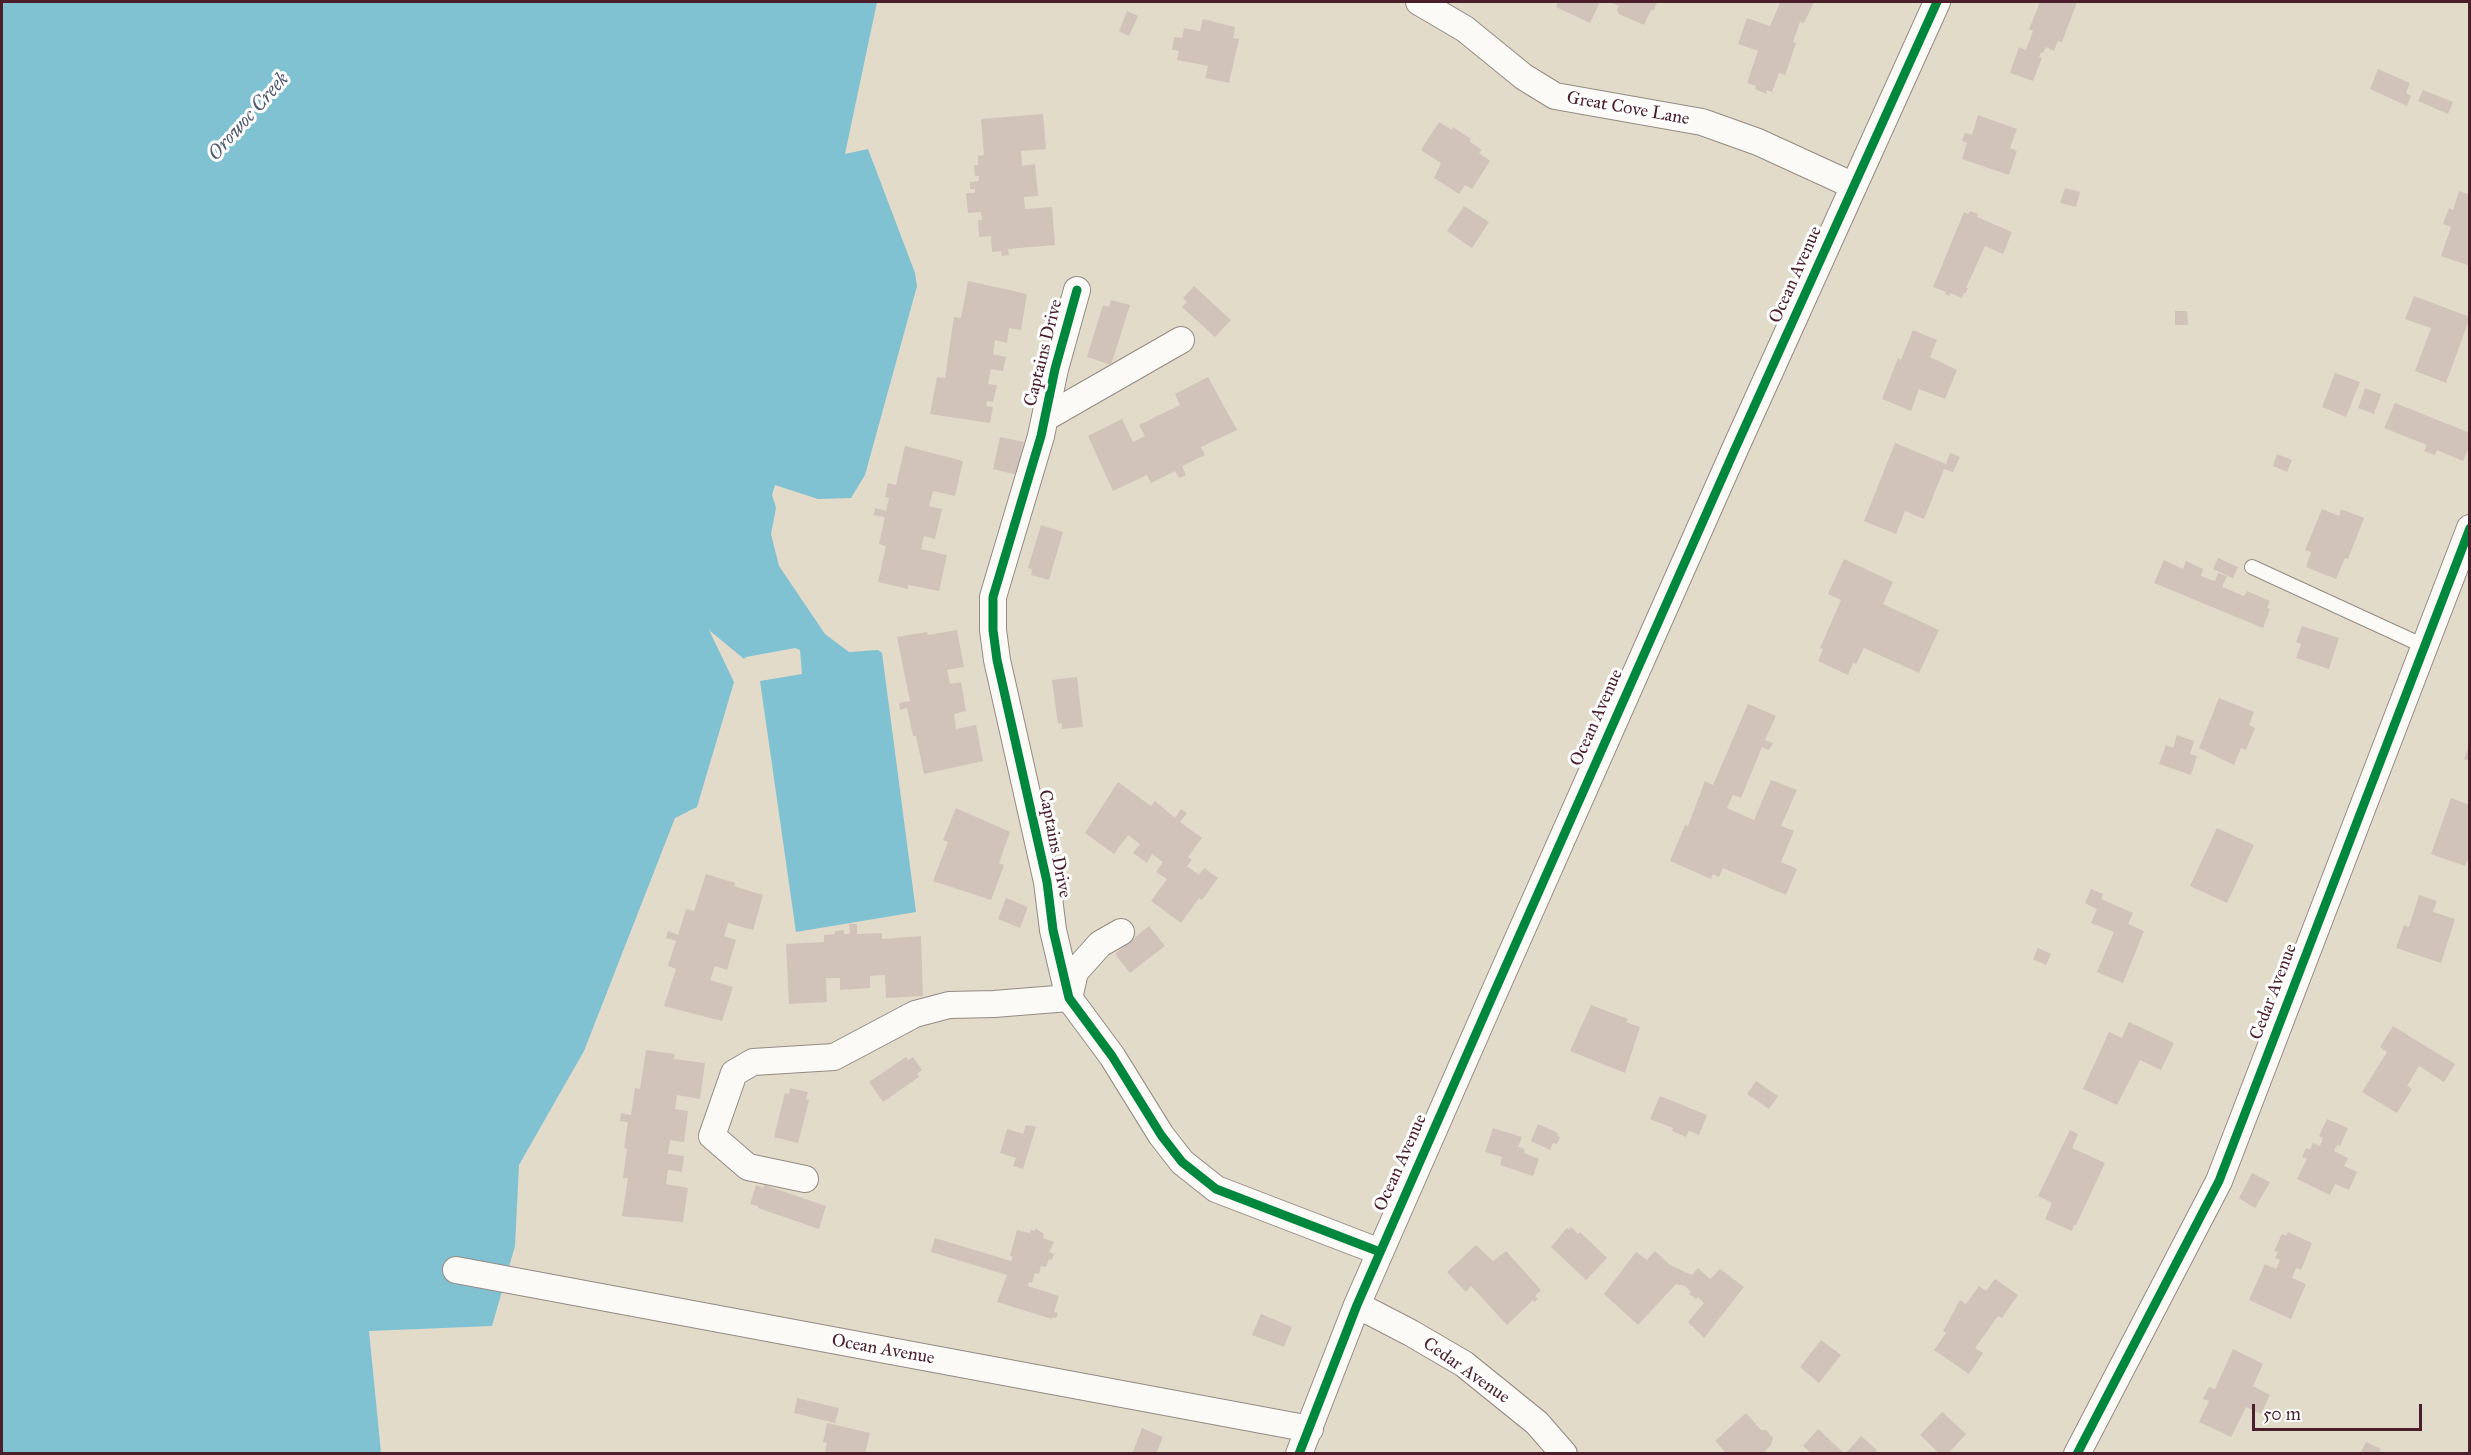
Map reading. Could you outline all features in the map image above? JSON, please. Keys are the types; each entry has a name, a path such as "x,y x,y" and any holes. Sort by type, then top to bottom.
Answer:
{"street":[{"name":"Great Cove Lane","path":"1419,2 1465,29 1524,77 1555,96 1702,122 1758,142 1854,186"},
{"name":"Ocean Avenue","path":"1299,1454 1380,1252 1680,572 1937,2"},
{"name":"Captains Drive","path":"1077,290 1021,509 993,597 993,630 997,660 1047,882 1053,930 1069,998 1112,1056 1161,1135 1182,1162 1216,1189 1380,1252"},
{"path":"1045,418 1181,340"},
{"name":"Cedar Avenue","path":"2077,1454 2219,1181 2469,528"},
{"path":"805,1179 748,1167 712,1136 734,1073 753,1062 834,1057 915,1014 949,1005 1069,998 1075,972 1100,944 1121,932"},
{"name":"Ocean Avenue","path":"456,1270 1310,1429"},
{"name":"Cedar Avenue","path":"1357,1305 1464,1364 1537,1423 1564,1454"}],"lane":[{"path":"2252,567 2424,646"}],"water":[{"name":"Orowoc Creek","path":"2,2 877,2 845,154 868,149 915,273 917,286 865,475 851,498 818,499 775,485 772,495 776,508 771,534 779,566 825,634 849,652 878,650 882,653 916,912 796,932 760,681 802,674 800,650 795,648 744,659 709,630 734,682 697,807 675,818 584,1051 519,1165 515,1246 492,1326 369,1331 381,1453 2,1454"}],"building":[{"path":"1558,2 1600,2 1590,23 1556,7"},
{"path":"1609,2 1657,3 1644,25 1619,14 1617,10 1619,6"},
{"path":"1776,2 1814,2 1804,23 1800,22 1793,42 1796,43 1785,75 1779,73 1772,92 1767,90 1766,94 1755,89 1756,86 1747,83 1758,51 1738,44 1747,18 1770,26 1780,3"},
{"path":"2040,2 2077,2 2062,42 2058,41 2054,51 2046,47 2043,53 2041,52 2039,57 2042,58 2033,81 2010,73 2019,47 2026,50 2033,31 2029,29"},
{"path":"1127,11 1138,16 1129,36 1119,31"},
{"path":"1203,19 1235,27 1233,38 1239,39 1229,83 1205,78 1208,66 1177,60 1179,51 1172,50 1174,37 1182,38 1184,28 1200,31"},
{"path":"2378,69 2410,83 2406,93 2411,96 2407,106 2370,89"},
{"path":"2423,90 2453,102 2448,114 2418,101"},
{"path":"1043,114 1046,149 1021,151 1022,166 1035,164 1038,196 1024,197 1025,209 1052,207 1055,245 1008,249 1009,255 1002,256 1001,251 992,252 991,236 979,237 978,220 982,220 981,212 968,213 966,193 975,193 975,189 970,189 970,182 979,181 979,176 975,176 974,165 978,165 978,156 984,155 981,119"},
{"path":"1978,115 2017,129 2010,148 2017,151 2009,175 1962,159 1967,143 1962,141 1965,133 1972,135"},
{"path":"1439,122 1452,130 1453,127 1471,139 1469,141 1482,150 1479,153 1490,161 1472,189 1465,185 1459,194 1434,178 1441,163 1421,150"},
{"path":"2065,188 2080,192 2076,207 2060,203"},
{"path":"2459,191 2470,195 2470,266 2441,256 2451,227 2443,224 2449,208 2453,210"},
{"path":"1464,206 1489,222 1472,248 1447,231"},
{"path":"1970,211 1978,214 1977,217 2012,232 2003,254 1985,246 1962,298 1950,293 1949,296 1945,294 1946,292 1933,287 1964,212 1968,214"},
{"path":"968,281 1027,294 1021,330 1009,328 1007,343 995,340 993,354 1006,357 1003,371 991,369 988,384 997,385 993,402 987,401 986,406 993,407 990,423 930,414 937,377 945,378 954,317 961,318"},
{"path":"1194,286 1231,320 1215,337 1182,307 1187,302 1183,298"},
{"path":"2414,296 2470,317 2446,383 2415,371 2431,328 2405,319"},
{"path":"1111,300 1130,305 1111,365 1087,357 1103,305 1109,307"},
{"path":"2175,311 2187,311 2188,325 2175,325"},
{"path":"1913,330 1937,340 1930,357 1957,370 1945,399 1919,389 1911,411 1882,399 1898,358 1901,360"},
{"path":"2335,373 2360,382 2346,417 2322,407"},
{"path":"1208,377 1237,430 1201,447 1205,455 1182,466 1186,475 1179,478 1175,471 1151,483 1147,475 1113,491 1088,436 1122,419 1133,442 1145,436 1139,425 1180,405 1175,394"},
{"path":"2365,388 2381,394 2374,414 2358,408"},
{"path":"2395,403 2470,433 2470,445 2463,461 2437,450 2435,455 2424,451 2427,445 2384,428"},
{"path":"1000,437 1024,442 1017,475 993,469"},
{"path":"1895,443 1946,464 1950,453 1960,457 1953,472 1944,469 1924,519 1905,511 1896,534 1864,521"},
{"path":"905,446 963,461 955,496 933,491 929,506 942,509 935,539 924,536 921,549 947,555 939,591 908,585 908,589 878,582 886,546 879,544 885,517 874,515 875,508 886,511 889,498 885,497 888,483 896,485"},
{"path":"2277,454 2292,460 2287,472 2273,466"},
{"path":"2322,509 2339,516 2341,509 2364,518 2348,559 2345,558 2336,579 2306,567 2311,552 2305,550"},
{"path":"1041,525 1063,532 1049,580 1031,575 1032,569 1028,568"},
{"path":"2218,558 2238,567 2233,578 2213,569"},
{"path":"1844,559 1893,582 1883,604 1939,630 1919,673 1864,648 1856,664 1853,663 1848,675 1818,661 1823,649 1820,648 1841,600 1828,594"},
{"path":"2164,560 2183,569 2186,561 2203,569 2201,576 2215,581 2218,573 2227,576 2222,587 2244,596 2247,591 2270,601 2267,608 2270,609 2263,628 2154,583"},
{"path":"2302,626 2339,638 2329,669 2296,658 2301,644 2296,642"},
{"path":"957,630 964,667 947,670 950,684 961,682 966,711 954,714 956,729 976,725 983,761 924,774 907,708 900,710 899,703 910,701 897,637"},
{"path":"1077,677 1083,727 1062,729 1062,723 1058,724 1052,680"},
{"path":"2219,698 2254,712 2249,725 2255,728 2246,750 2241,748 2234,765 2199,748"},
{"path":"1748,704 1776,716 1765,740 1773,743 1769,750 1762,747 1741,798 1733,795 1727,808 1754,820 1771,780 1797,790 1781,826 1794,831 1781,862 1797,869 1786,895 1723,868 1719,877 1713,874 1711,879 1670,861 1685,825 1688,826 1705,781 1713,785"},
{"path":"2177,735 2194,741 2190,754 2197,756 2191,775 2159,764 2166,745 2173,748"},
{"path":"2470,746 2470,761 2464,759"},
{"path":"1118,782 1151,806 1155,801 1175,818 1181,809 1187,813 1180,822 1202,838 1188,857 1192,860 1187,866 1199,875 1204,868 1218,878 1202,900 1199,898 1181,923 1151,901 1167,879 1156,872 1163,862 1152,854 1147,863 1133,853 1140,844 1128,835 1114,854 1085,833"},
{"path":"2451,798 2470,805 2470,855 2465,866 2431,854"},
{"path":"956,808 1010,832 999,863 1004,865 991,900 933,881 948,842 943,840"},
{"path":"2217,828 2254,845 2227,903 2190,886"},
{"path":"706,874 763,895 753,930 728,923 724,936 736,940 727,970 715,966 710,980 733,987 722,1021 664,1006 676,969 668,966 676,941 666,938 668,931 678,935 686,909 694,911"},
{"path":"2091,889 2103,894 2101,899 2133,913 2128,924 2144,931 2123,983 2097,972 2114,932 2091,923 2097,909 2085,903"},
{"path":"2419,895 2437,901 2433,912 2455,919 2441,963 2396,948 2404,925 2409,927"},
{"path":"1006,898 1028,907 1020,928 998,919"},
{"path":"849,924 857,924 857,934 882,933 882,939 921,936 923,996 886,998 885,975 870,976 870,988 840,990 840,978 826,978 827,1002 789,1004 786,944 824,942 824,935 835,934 835,931 844,930 844,934 850,934"},
{"path":"1149,926 1165,946 1130,973 1115,954"},
{"path":"2038,948 2051,954 2046,965 2033,959"},
{"path":"1591,1005 1628,1019 1626,1022 1640,1027 1625,1073 1570,1051"},
{"path":"2129,1022 2174,1043 2161,1070 2140,1060 2117,1105 2083,1089 2109,1032 2122,1038"},
{"path":"2393,1026 2455,1064 2444,1082 2419,1066 2407,1086 2412,1089 2397,1113 2362,1092 2387,1052 2380,1047"},
{"path":"646,1050 675,1054 674,1059 705,1063 700,1099 677,1095 675,1109 688,1111 684,1142 670,1140 668,1154 684,1156 682,1172 668,1170 666,1184 688,1188 683,1222 622,1216 628,1178 623,1178 628,1122 620,1121 621,1113 631,1115 635,1088 640,1089"},
{"path":"906,1057 908,1060 913,1057 922,1070 917,1074 919,1077 883,1102 869,1082"},
{"path":"1756,1081 1778,1096 1769,1109 1747,1094"},
{"path":"790,1088 808,1092 806,1099 809,1100 798,1143 774,1137 785,1093 789,1094"},
{"path":"1660,1096 1707,1115 1699,1135 1689,1131 1686,1137 1672,1131 1673,1128 1650,1119"},
{"path":"2327,1119 2348,1128 2340,1146 2337,1145 2334,1151 2348,1158 2344,1166 2357,1172 2349,1190 2335,1184 2330,1195 2297,1179 2307,1159 2302,1157 2306,1148 2310,1150 2313,1143 2320,1146 2323,1138 2319,1136"},
{"path":"1538,1124 1558,1133 1557,1136 1560,1137 1557,1144 1553,1143 1550,1150 1531,1141"},
{"path":"1026,1125 1036,1127 1023,1169 1013,1166 1016,1158 1000,1153 1007,1129 1023,1134"},
{"path":"1493,1128 1522,1137 1518,1147 1525,1149 1524,1153 1539,1159 1533,1176 1500,1165 1502,1157 1485,1152"},
{"path":"2070,1130 2078,1134 2072,1148 2105,1163 2072,1231 2045,1219 2052,1203 2038,1196"},
{"path":"2252,1173 2270,1182 2255,1208 2239,1198"},
{"path":"756,1185 763,1188 764,1185 826,1206 819,1229 750,1204"},
{"path":"1571,1227 1578,1234 1580,1232 1607,1258 1586,1280 1551,1247 1567,1228 1569,1230"},
{"path":"1035,1228 1044,1234 1043,1238 1054,1242 1049,1252 1054,1254 1046,1267 1041,1266 1039,1274 1035,1273 1032,1283 1029,1282 1028,1286 1059,1296 1054,1312 1058,1313 1056,1318 1052,1317 1052,1319 997,1302 1007,1275 931,1252 935,1238 1011,1261 1013,1257 1010,1256 1017,1230 1030,1233 1031,1230 1035,1231"},
{"path":"2288,1232 2312,1243 2301,1270 2296,1268 2292,1278 2306,1284 2291,1319 2249,1300 2265,1264 2276,1269 2280,1260 2275,1258 2278,1252 2274,1251 2282,1234 2286,1236"},
{"path":"1476,1245 1493,1261 1506,1251 1541,1290 1535,1296 1538,1299 1534,1302 1533,1300 1507,1325 1471,1286 1466,1292 1447,1272"},
{"path":"1655,1251 1670,1265 1692,1275 1698,1268 1710,1279 1720,1269 1744,1287 1704,1338 1688,1322 1704,1303 1698,1297 1696,1299 1689,1294 1691,1292 1685,1286 1676,1284 1638,1325 1604,1294 1636,1252 1647,1260"},
{"path":"1995,1279 2018,1295 2002,1318 1998,1316 1975,1348 1983,1353 1969,1374 1934,1350 1946,1333 1943,1331 1960,1300 1966,1304 1979,1286 1986,1291"},
{"path":"1261,1314 1292,1327 1284,1347 1252,1335"},
{"path":"1821,1340 1841,1355 1819,1383 1800,1367"},
{"path":"2233,1349 2263,1364 2253,1386 2270,1395 2261,1414 2246,1407 2231,1437 2199,1422 2209,1401 2203,1399 2209,1387 2215,1389"},
{"path":"797,1398 839,1408 835,1423 794,1413"},
{"path":"1942,1412 1966,1434 1948,1454 1940,1454 1920,1435"},
{"path":"1746,1413 1761,1430 1766,1430 1773,1438 1771,1445 1765,1451 1767,1454 1727,1454 1715,1441"},
{"path":"827,1423 870,1433 865,1454 825,1453 827,1443 823,1442"},
{"path":"1142,1428 1163,1437 1156,1454 1132,1454"},
{"path":"1818,1429 1845,1454 1812,1454 1803,1446"},
{"path":"1861,1436 1877,1450 1874,1454 1845,1454"},
{"path":"2366,1442 2381,1449 2378,1454 2361,1452"}],"cycle path":[{"path":"1299,1454 1357,1305 1493,995 1735,449 1937,2"},
{"path":"1077,290 1055,369 1041,436 993,597 993,630 997,660 1047,882 1053,930 1069,998 1112,1056 1161,1135 1182,1162 1216,1189 1380,1252"},
{"path":"2077,1454 2219,1181 2470,528"}]}
